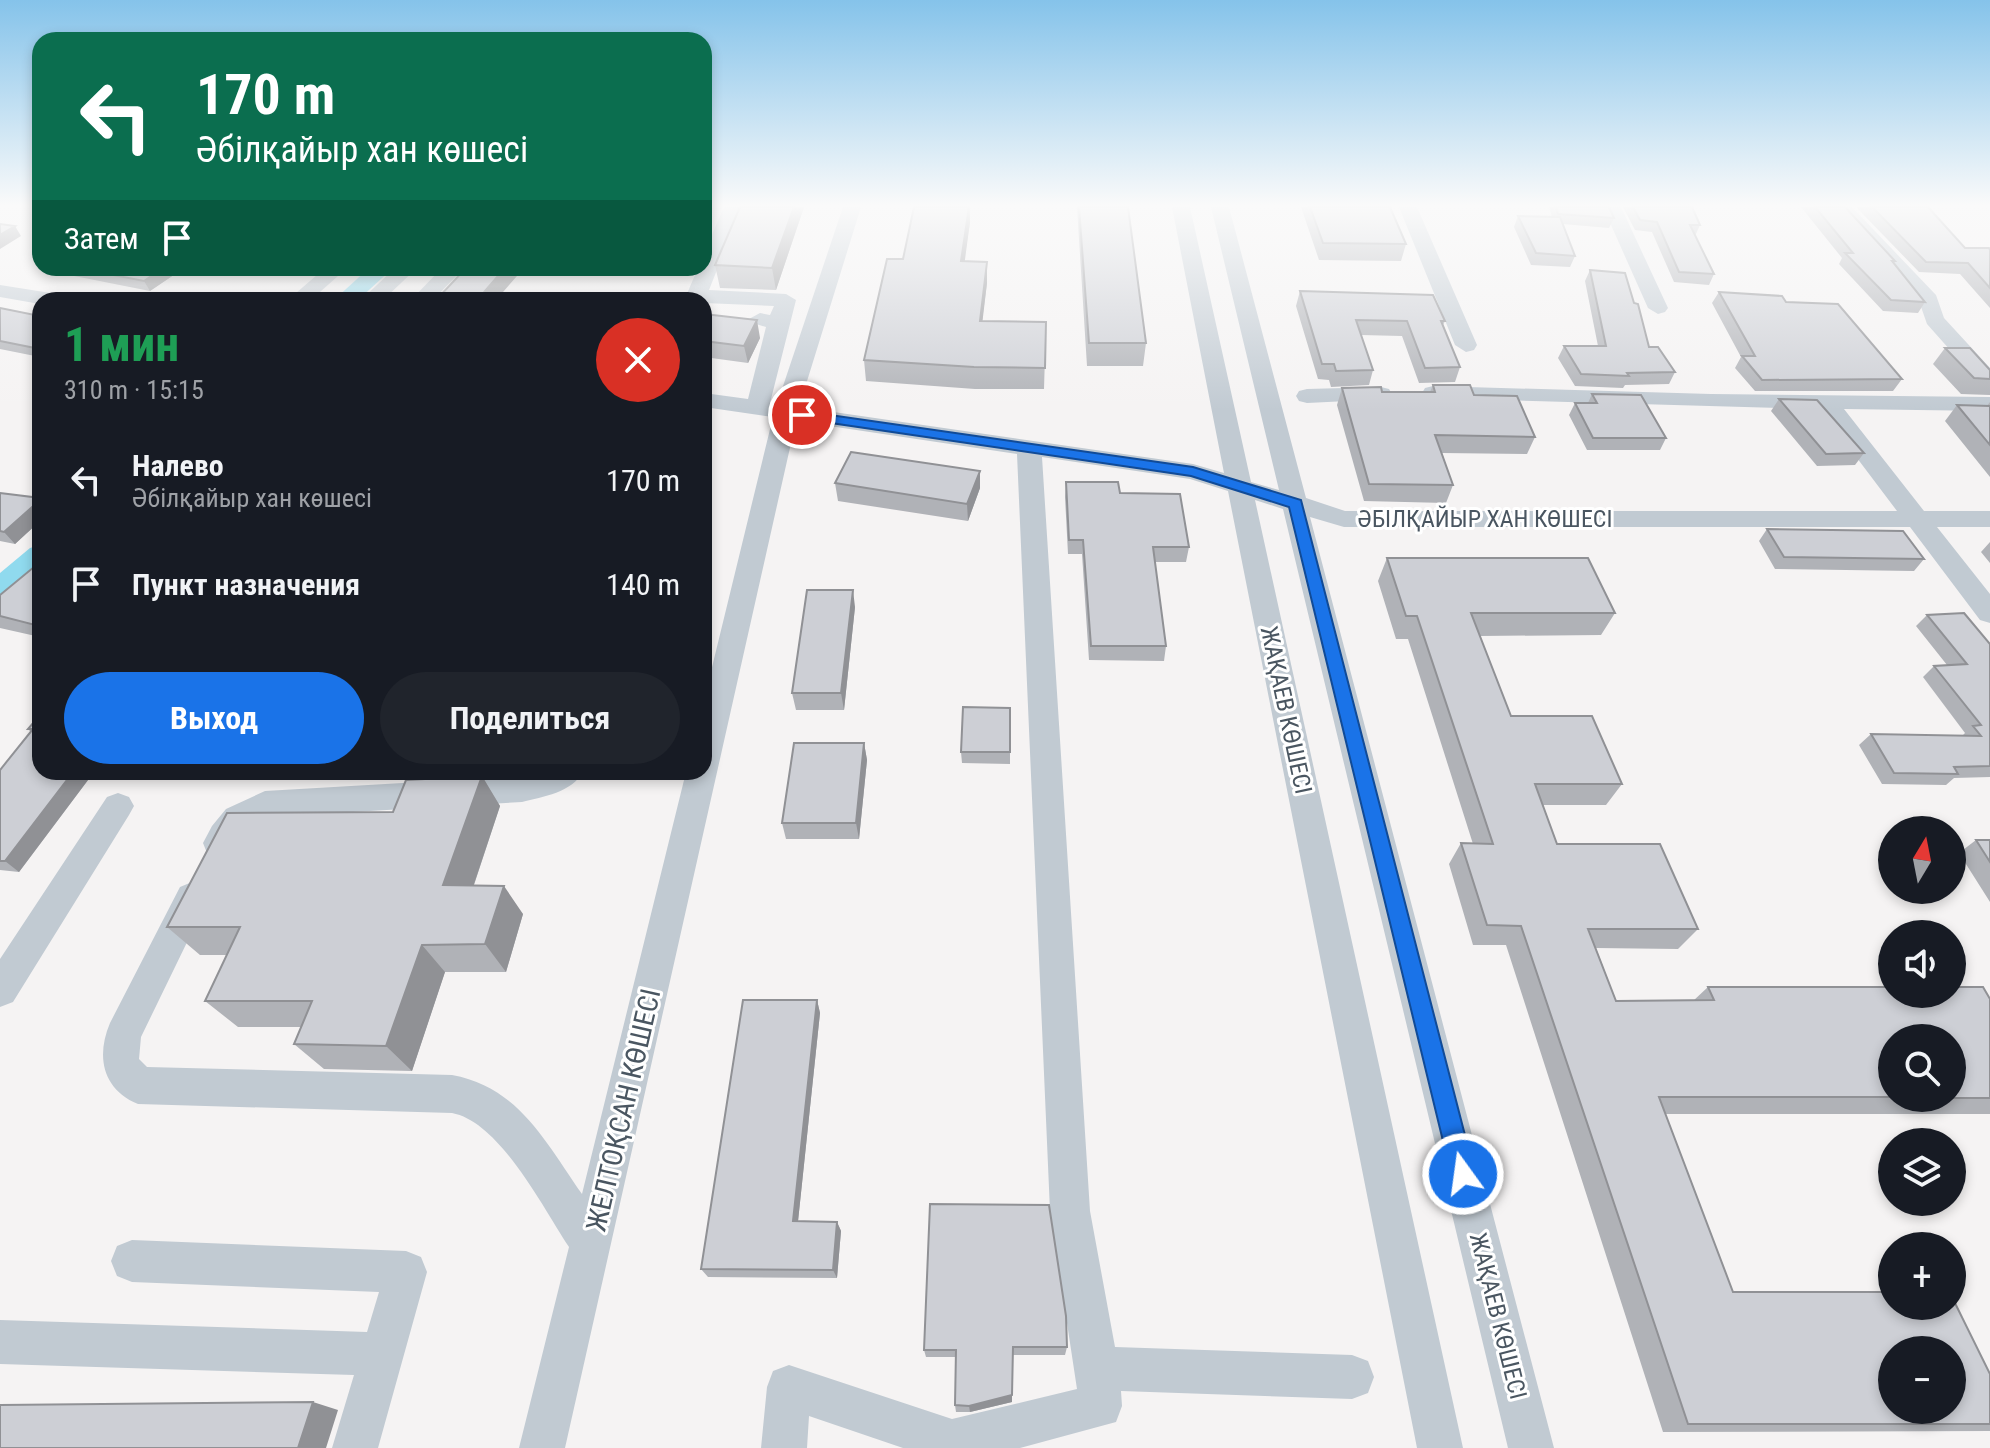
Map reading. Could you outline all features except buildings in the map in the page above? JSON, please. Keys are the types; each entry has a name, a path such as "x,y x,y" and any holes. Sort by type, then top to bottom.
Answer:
{"street":[{"path":"712,700 715,676 786,413 830,275"},
{"name":"ЖАҚАЕВ КӨШЕСІ","path":"1195,275 1440,1448"},
{"name":"ЖАҚАЕВ КӨШЕСІ","path":"1237,275 1531,1448"},
{"path":"1436,275 1466,345"},
{"path":"1643,275 1658,308"},
{"path":"1906,275 1929,299 1934,320 1990,381"},
{"path":"308,292 327,276"},
{"path":"380,292 398,276"},
{"path":"429,292 446,276"},
{"path":"0,291 32,296"},
{"path":"712,297 786,300 757,408"},
{"path":"712,312 745,315 778,324"},
{"path":"1307,396 1450,392 1990,404"},
{"name":"ӘБІЛҚАЙЫР ХАН КӨШЕСІ","path":"712,401 1193,472 1344,519 1990,519"},
{"path":"1826,402 1990,613"},
{"path":"784,1448 789,1387 950,1445 1100,1406 1098,1368 1086,1317 1070,1211 1029,448"},
{"path":"552,780 522,789 265,804 242,812 227,827 123,1035 120,1065 138,1085 452,1094 474,1098 512,1128 591,1243"},
{"name":"ЖЕЛТОҚСАН КӨШЕСІ","path":"542,1448 700,780"},
{"path":"0,990 118,806"},
{"path":"132,1261 406,1272 355,1448"},
{"path":"0,1342 382,1354"},
{"path":"1098,1368 1352,1377"}],"waterway":[{"path":"354,292 373,276"},
{"path":"0,588 32,562"}],"route":[{"path":"802,415 1193,472 1296,504 1463,1174"}]}
